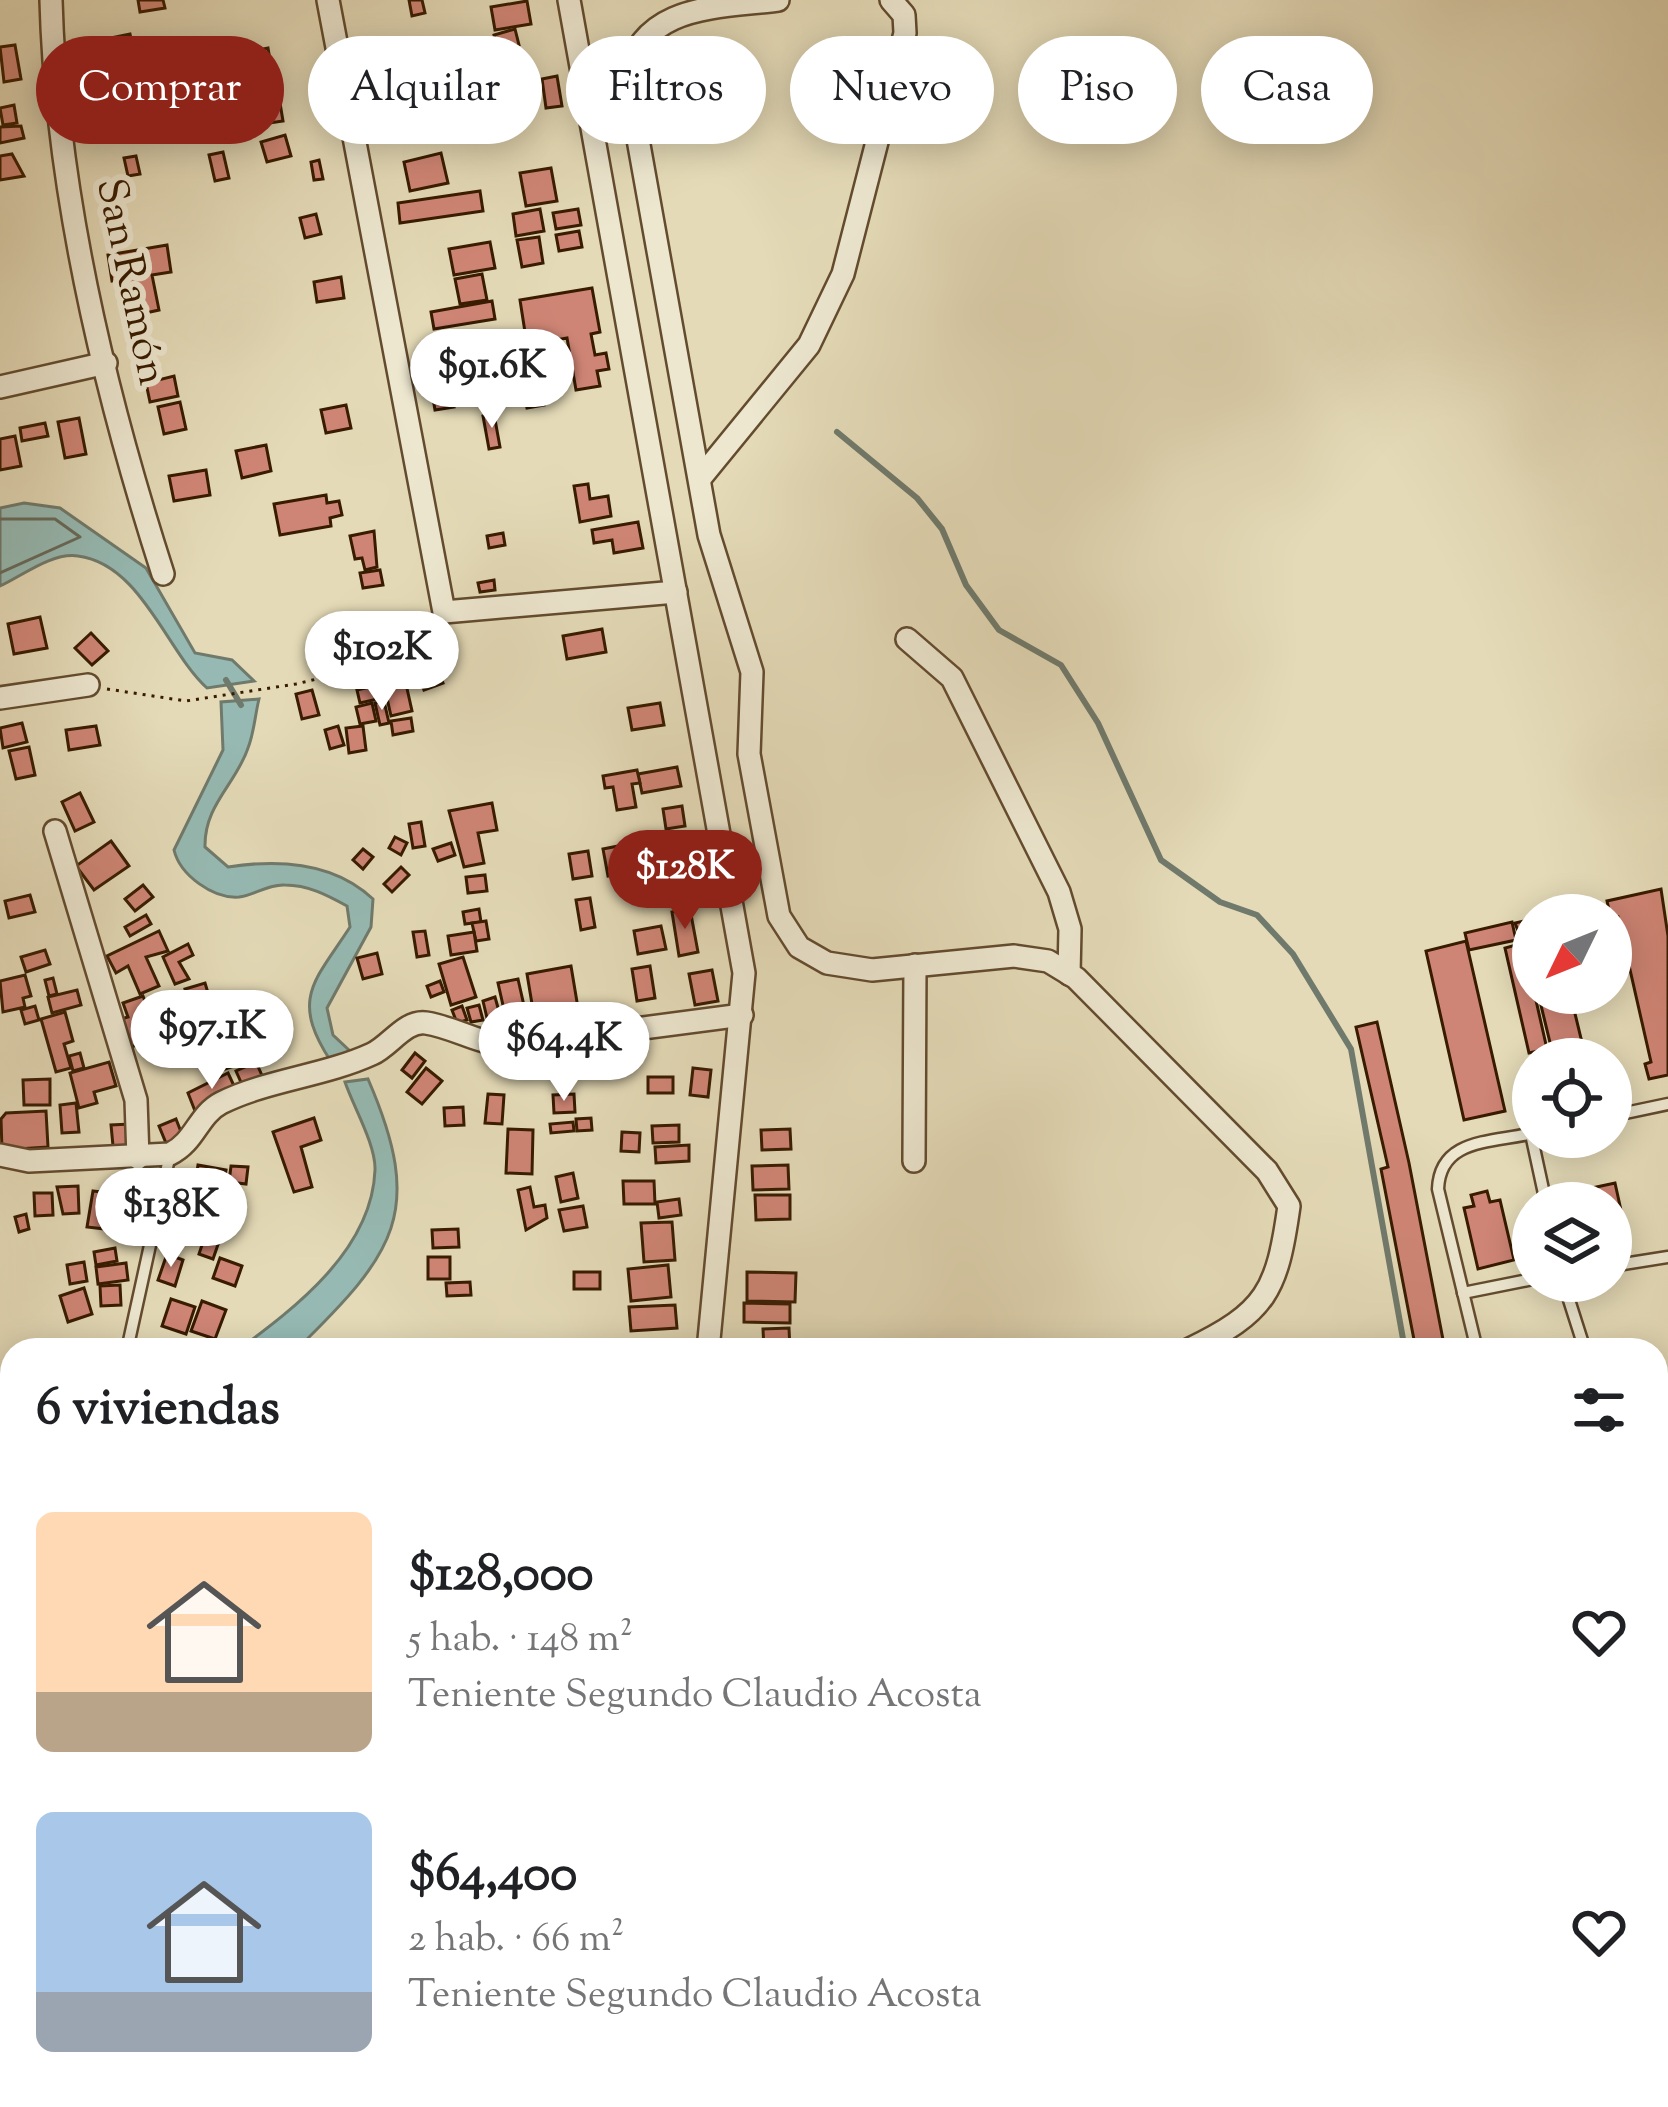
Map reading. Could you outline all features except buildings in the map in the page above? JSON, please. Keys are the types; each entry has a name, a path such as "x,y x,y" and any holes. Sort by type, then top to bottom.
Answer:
{"street":[{"name":"San Ramón","path":"51,0 66,173 128,467 163,574"},
{"path":"328,0 444,612 676,592"},
{"path":"569,0 740,950 742,1015 709,1338"},
{"path":"778,0 673,13 631,55 627,78 709,535 752,672 749,754 779,916 799,946 827,963 872,970 1014,956 1048,961 1069,974 1267,1171 1289,1206 1279,1274 1235,1327 1213,1338"},
{"path":"702,476 809,345 842,274 905,33 904,15 891,0"},
{"path":"0,387 106,363"},
{"path":"667,543 709,535"},
{"path":"907,639 952,678 1059,892 1070,929 1069,974"},
{"path":"0,698 88,685"},
{"path":"55,831 131,1080 138,1158"},
{"path":"914,1161 915,965"},
{"path":"0,1155 29,1162 170,1154 189,1145 208,1113 221,1103 326,1073 360,1059 406,1027 424,1022 476,1042 506,1046 742,1015"}],"lane":[{"path":"1632,1112 1668,1104"},
{"path":"1474,1338 1438,1189 1439,1166 1451,1152 1512,1138"},
{"path":"130,1338 170,1154"},
{"path":"1632,1263 1668,1257"},
{"path":"1463,1293 1512,1284"},
{"path":"1569,1302 1580,1338"}],"path":[{"path":"88,685 186,701 264,689 425,653 444,612"}],"water":[{"path":"24,503 60,508 146,568 195,653 232,660 254,681 207,688 136,592 100,562 78,556 58,558 0,586 0,508"},
{"path":"259,699 248,748 215,807 205,847 228,867 305,866 341,877 373,899 371,927 327,1008 333,1035 351,1052 330,1060 311,1021 310,1005 318,976 350,927 347,906 293,885 239,897 219,894 190,876 174,850 223,750 221,702"},
{"path":"368,1079 386,1125 397,1198 391,1228 357,1286 308,1338 253,1338 327,1274 360,1226 371,1199 374,1160 345,1082"}],"waterway":[{"path":"837,432 917,498 942,529 966,585 999,630 1061,665 1098,723 1161,860 1220,902 1257,915 1293,954 1351,1049 1403,1338"},
{"path":"226,680 241,705"}]}
